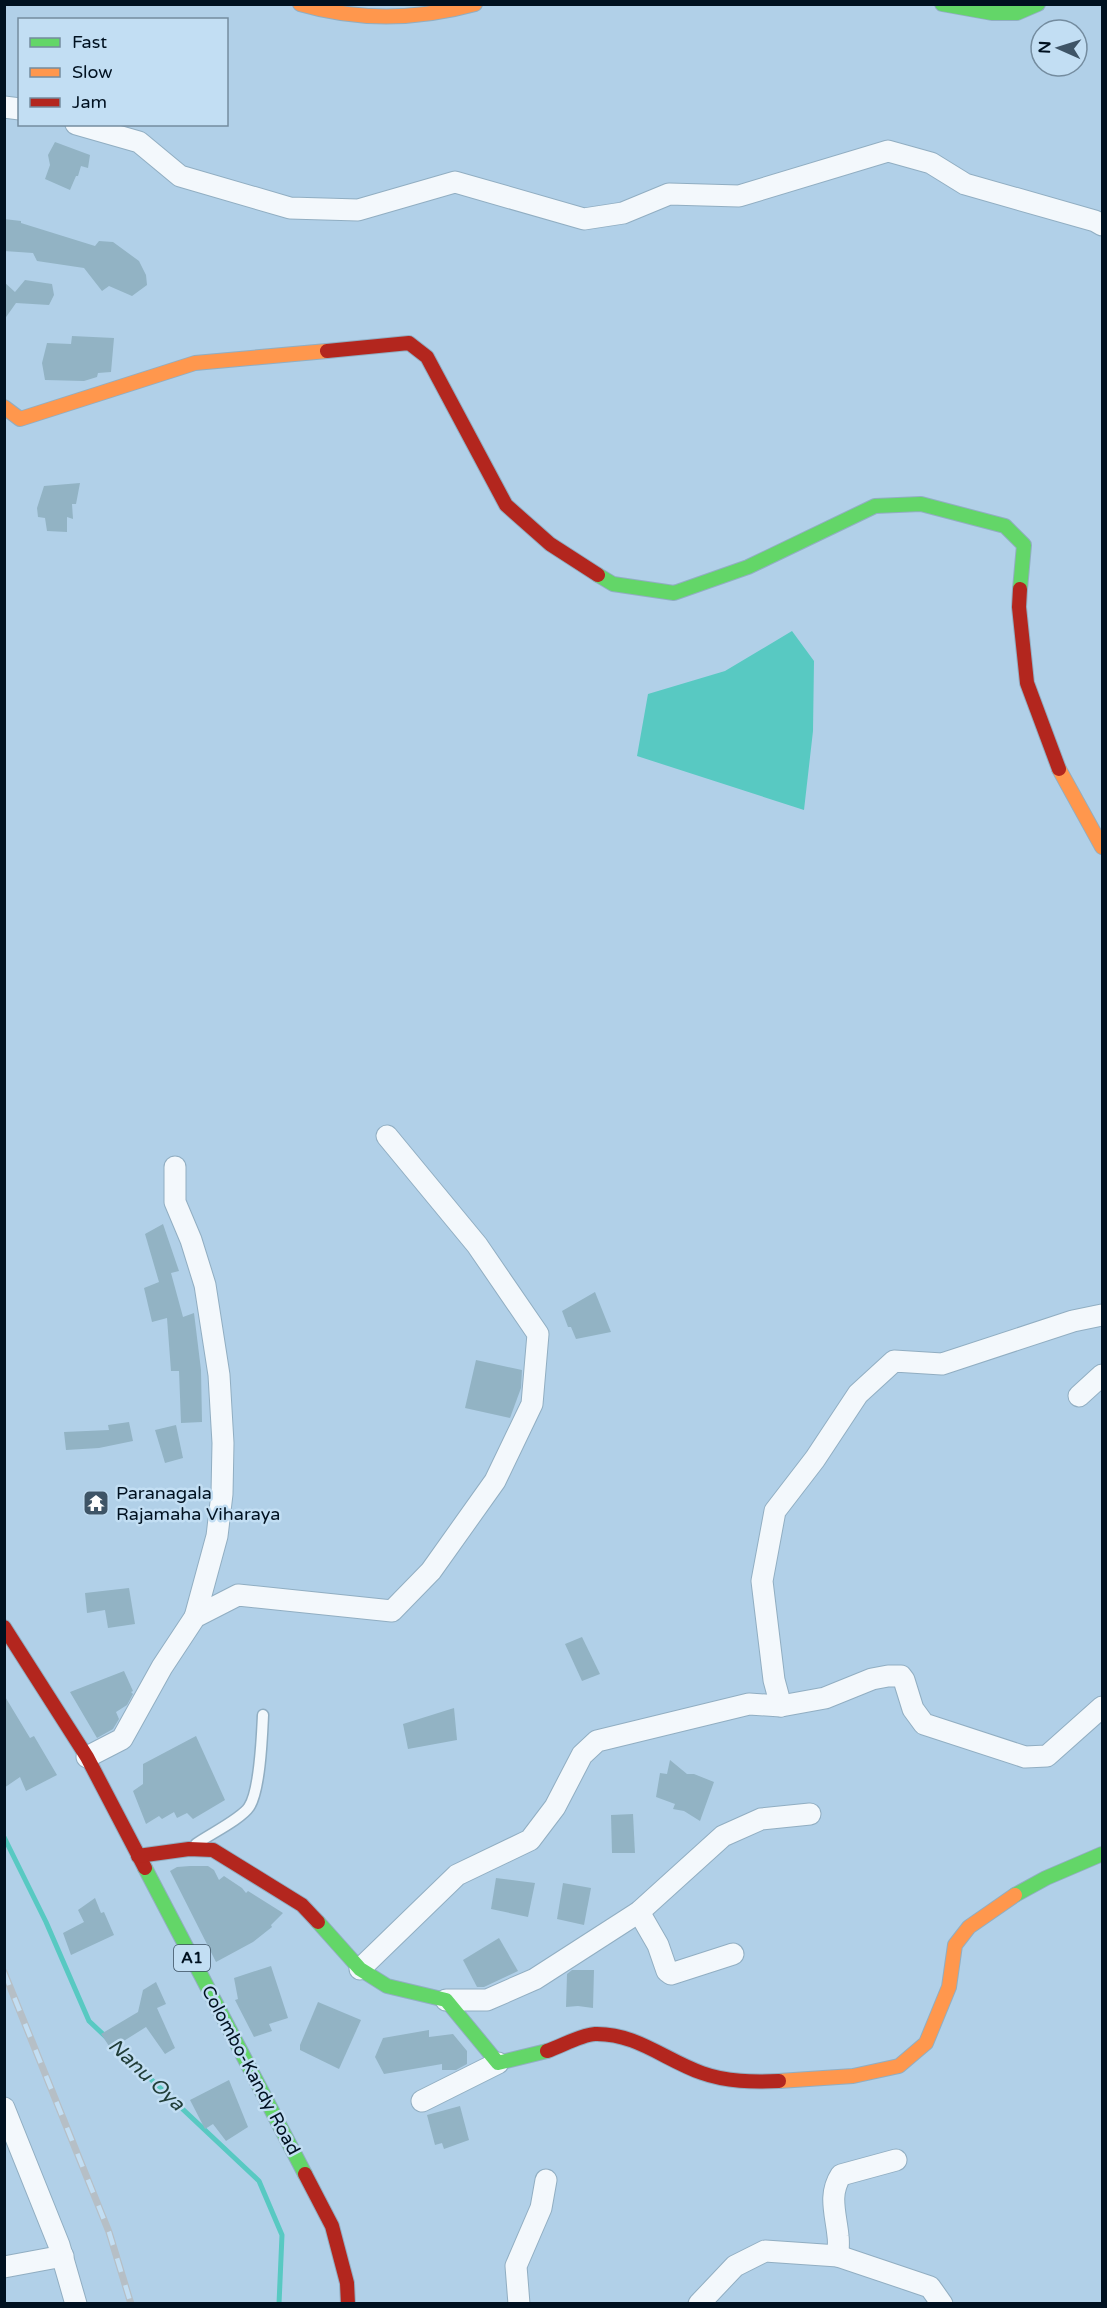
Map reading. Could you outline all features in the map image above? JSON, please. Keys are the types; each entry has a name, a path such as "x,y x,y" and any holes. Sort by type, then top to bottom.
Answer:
{"main road":[{"path":"300,4 324,12 399,16 450,12 475,4"},
{"path":"942,4 992,14 1017,13 1038,4"},
{"path":"4,407 20,419 195,363 409,343 427,357 506,505 550,544 613,584 674,593 748,567 875,506 921,504 1005,526 1024,545 1019,607 1027,683 1060,771 1102,847"},
{"name":"Colombo-Kandy Road","path":"4,1627 87,1757 332,2226 347,2283 348,2304"},
{"path":"138,1857 189,1849 213,1850 302,1905 360,1969 387,1986 446,2000 498,2063 549,2050 592,2034 612,2035 634,2040 701,2073 728,2080 757,2082 853,2076 899,2066 926,2043 949,1987 955,1946 969,1927 1005,1900 1046,1878 1102,1854"}],"street":[{"path":"83,126 139,142 180,176 290,208 358,210 455,182 584,219 623,213 669,194 739,196 888,151 931,163 965,184 1095,221 1102,225"},
{"path":"195,1617 238,1595 392,1611 431,1571 495,1481 532,1404 538,1334 477,1245 387,1136"},
{"path":"87,1757 122,1739 162,1667 195,1617 217,1536 222,1494 224,1443 219,1375 205,1285 191,1240 175,1202 175,1167"},
{"path":"780,1706 774,1680 762,1581 775,1511 815,1459 858,1394 894,1361 942,1364 1073,1321 1102,1315"},
{"path":"1079,1396 1102,1375"},
{"path":"360,1969 457,1875 530,1840 555,1807 582,1755 597,1741 750,1704 780,1706 825,1698 872,1679 888,1676 901,1677 913,1709 924,1724 1025,1757 1047,1756 1102,1707"},
{"path":"446,2000 487,2000 535,1979 639,1912 723,1836 761,1819 810,1814"},
{"path":"639,1912 658,1945 667,1971 671,1974 733,1954"},
{"path":"422,2101 498,2063"},
{"path":"4,2108 63,2256 76,2304"},
{"path":"838,2256 834,2186 841,2175 896,2160"},
{"path":"519,2304 516,2266 540,2208 546,2180"},
{"path":"699,2304 735,2266 765,2251 838,2256 930,2287 942,2304"},
{"path":"4,2267 63,2256"}],"lane":[{"path":"189,1849 236,1819 250,1806 261,1756 264,1715"}],"shaded area":[{"path":"792,631 814,661 813,731 804,810 637,756 648,694 725,671"}],"building":[{"path":"55,142 90,155 88,168 81,166 70,190 45,179 50,165 48,155"},
{"path":"4,219 21,221 21,223 95,246 99,241 113,242 139,261 146,275 147,285 132,296 109,286 102,291 84,268 37,261 33,253 4,251"},
{"path":"25,280 52,284 54,295 49,305 16,303 4,320 4,282 15,292"},
{"path":"72,336 114,338 111,372 98,373 97,377 84,381 45,380 42,363 47,343 71,344"},
{"path":"80,483 76,504 72,504 73,519 67,517 67,532 47,531 45,518 38,517 37,508 44,486"},
{"path":"163,1224 179,1271 171,1273 183,1317 194,1313 201,1370 202,1422 181,1423 179,1371 171,1371 167,1318 152,1322 144,1288 159,1282 145,1234"},
{"path":"595,1292 611,1332 576,1339 562,1311"},
{"path":"476,1360 522,1370 521,1388 510,1418 465,1408"},
{"path":"129,1422 133,1441 99,1448 66,1450 64,1432 109,1430 108,1425"},
{"path":"176,1425 183,1458 165,1463 155,1430"},
{"path":"129,1588 135,1624 108,1628 105,1610 87,1613 85,1593"},
{"path":"582,1637 600,1674 582,1681 565,1644"},
{"path":"124,1671 133,1694 127,1705 116,1712 119,1719 113,1729 97,1738 70,1692"},
{"path":"4,1695 30,1738 34,1736 57,1775 26,1791 20,1777 4,1788"},
{"path":"454,1708 457,1740 408,1749 403,1724"},
{"path":"196,1736 225,1800 193,1819 187,1813 177,1818 174,1812 162,1819 159,1816 146,1824 133,1791 143,1784 143,1764"},
{"path":"670,1760 687,1774 694,1774 714,1782 700,1821 684,1811 673,1809 675,1804 656,1797 660,1773 667,1774"},
{"path":"633,1814 635,1853 612,1853 611,1815"},
{"path":"208,1866 214,1870 219,1880 224,1876 246,1893 248,1891 283,1913 271,1925 272,1927 253,1942 216,1962 170,1871 177,1867"},
{"path":"496,1878 535,1883 528,1917 491,1909"},
{"path":"563,1883 591,1888 584,1925 557,1919"},
{"path":"95,1898 114,1935 71,1955 63,1933 84,1922 78,1910"},
{"path":"499,1938 518,1971 484,1987 477,1987 463,1960"},
{"path":"271,1966 288,2018 269,2024 272,2031 254,2037 235,2000 238,1999 234,1978"},
{"path":"572,1970 594,1970 593,2008 566,2007 567,1974"},
{"path":"156,1982 166,2004 157,2008 175,2048 165,2054 146,2027 111,2049 101,2034 138,2012 143,1990"},
{"path":"318,2002 361,2020 339,2069 300,2050"},
{"path":"429,2030 429,2037 453,2034 467,2051 467,2064 456,2070 442,2070 442,2064 384,2074 375,2057 383,2038"},
{"path":"229,2080 248,2127 226,2141 213,2124 205,2129 190,2100"},
{"path":"460,2106 469,2140 444,2149 442,2143 435,2145 427,2115"}],"waterway":[{"name":"Nanu Oya","path":"4,1837 46,1922 89,2021 259,2181 282,2235 279,2304"}],"railway":[{"path":"4,1972 109,2232 131,2304"}],"traffic: fast":[{"path":"942,4 992,13 1017,13 1038,4"},
{"path":"598,575 613,584 674,593 748,567 875,506 921,504 1005,526 1024,545 1020,589"},
{"path":"1015,1895 1046,1878 1102,1854"},
{"path":"145,1868 305,2174"},
{"path":"318,1922 360,1969 387,1986 446,2000 498,2063 547,2051"}],"traffic: slow":[{"path":"300,4 322,10 366,16 409,16 475,4"},
{"path":"4,407 20,419 195,363 327,351"},
{"path":"1059,769 1102,847"},
{"path":"779,2081 853,2076 899,2066 926,2043 949,1987 955,1945 969,1927 1015,1895"}],"traffic: jam":[{"path":"327,351 409,343 427,357 506,505 550,544 598,575"},
{"path":"1020,589 1019,607 1027,683 1059,769"},
{"path":"4,1627 87,1757 145,1868"},
{"path":"138,1856 189,1849 213,1850 302,1905 318,1922"},
{"path":"547,2051 577,2038 595,2034 610,2035 637,2042 688,2068 711,2076 740,2081 779,2081"},
{"path":"305,2174 332,2226 347,2283 348,2304"}],"place":[{"name":"Paranagala Rajamaha Viharaya","path":"96,1503"}]}
